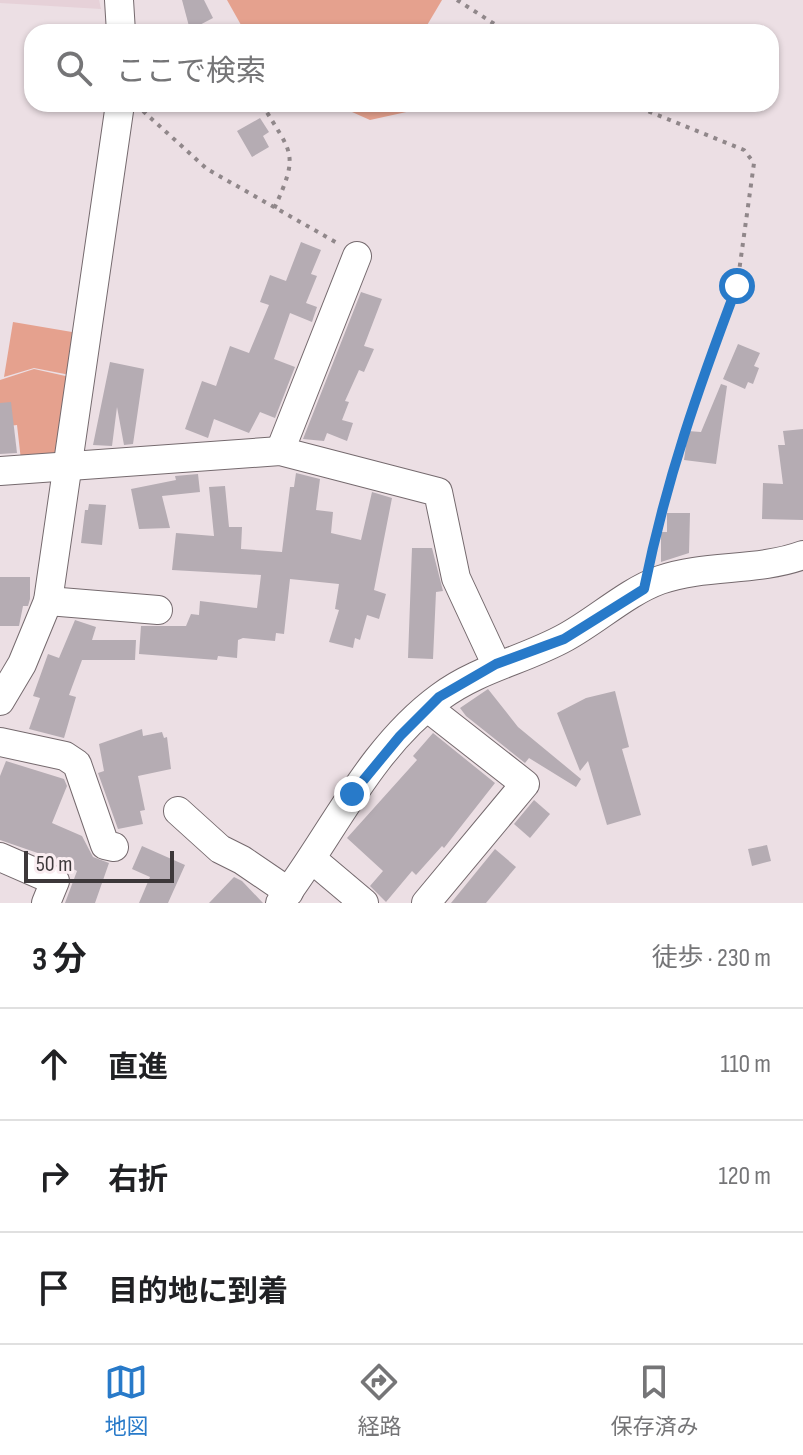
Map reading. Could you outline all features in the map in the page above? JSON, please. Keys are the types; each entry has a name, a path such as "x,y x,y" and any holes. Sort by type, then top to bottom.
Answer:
{"street":[{"path":"119,0 120,24"},
{"path":"0,701 22,664 48,601 119,112"},
{"path":"280,451 357,256"},
{"path":"0,471 280,451 438,492 456,578 496,664"},
{"path":"178,811 220,849 242,860 284,898 313,860 352,794 439,697 496,664 564,639 657,581 704,568 754,565 803,555"},
{"path":"48,601 158,610"},
{"path":"426,903 525,784 428,708"},
{"path":"0,742 65,756 77,764 105,845 114,847"},
{"path":"0,857 55,881 46,903"},
{"path":"313,860 364,903"}],"path":[{"path":"457,0 494,24"},
{"path":"144,112 207,169 357,256"},
{"path":"267,112 293,156 292,171 274,209"},
{"path":"644,589 658,522 686,421 737,286 754,163 744,150 650,112"}],"shaded area":[{"path":"0,0 99,0 101,9 0,3"},
{"path":"227,0 442,0 428,24 240,24"},
{"path":"352,112 406,112 370,120"},
{"path":"13,322 72,332 70,375 34,368 4,377"},
{"path":"34,369 70,377 64,434 52,462 21,460 17,425 0,427 0,380"}],"building":[{"path":"182,0 204,0 213,18 202,24 188,24"},
{"path":"260,118 269,132 263,136 269,147 252,157 237,131"},
{"path":"301,242 321,250 311,274 317,276 306,303 317,307 312,322 290,313 274,359 295,367 275,418 260,412 249,433 214,419 208,438 185,429 202,381 216,386 230,346 249,353 269,305 260,302 270,275 286,281"},
{"path":"361,292 382,299 364,346 374,349 364,372 359,370 345,401 349,402 342,420 353,423 347,441 327,433 324,441 303,439"},
{"path":"738,344 760,353 754,366 759,368 753,384 748,382 745,389 723,379"},
{"path":"110,362 144,369 133,444 124,445 117,407 112,446 93,445"},
{"path":"721,384 727,386 716,464 684,460 688,431 701,432"},
{"path":"11,402 17,453 0,454 0,403"},
{"path":"803,429 803,520 762,519 763,483 783,484 778,445 785,445 783,431"},
{"path":"296,473 320,479 316,510 333,512 331,533 361,540 372,492 392,498 374,590 386,594 379,619 367,615 360,640 355,638 353,648 329,642 339,610 335,609 339,584 290,579 284,634 276,633 275,641 243,638 238,640 237,658 218,656 217,660 139,654 141,626 186,626 191,614 199,615 200,601 257,608 261,575 172,570 176,533 214,536 209,487 225,486 229,527 242,527 241,549 282,552 290,487 294,487"},
{"path":"198,474 200,492 162,496 170,528 139,529 131,489 176,480 175,476"},
{"path":"89,504 106,505 102,545 81,543 85,510 88,510"},
{"path":"667,513 690,513 689,553 661,562 661,532 667,532"},
{"path":"412,548 432,548 443,591 436,592 433,659 408,658"},
{"path":"0,577 30,577 30,599 28,606 23,606 19,626 0,626"},
{"path":"75,620 96,627 92,640 136,640 135,660 82,660 69,695 76,697 64,738 29,729 40,698 33,696 48,654 59,658"},
{"path":"488,689 518,727 581,779 576,787 529,758 525,763 466,716 460,708"},
{"path":"615,691 629,747 622,749 641,815 607,825 588,761 580,771 557,713 586,698"},
{"path":"142,729 143,736 162,732 164,738 167,737 171,769 138,776 145,810 140,811 143,824 118,829 98,773 104,771 99,744"},
{"path":"433,733 495,783 444,848 442,846 416,875 412,871 386,902 370,886 383,871 347,838 417,760 413,756"},
{"path":"6,761 64,779 67,786 52,823 82,836 93,857 109,863 95,903 65,903 77,871 55,859 0,840 0,776"},
{"path":"534,800 550,814 530,838 514,824"},
{"path":"767,845 771,861 752,866 748,849"},
{"path":"142,846 185,865 168,903 139,903 150,877 132,869"},
{"path":"495,849 516,867 486,903 451,903"},
{"path":"234,877 242,881 263,903 209,903"}],"route":[{"path":"352,794 400,736 439,697 496,664 564,639 644,589 658,522 686,421 737,286"}]}
